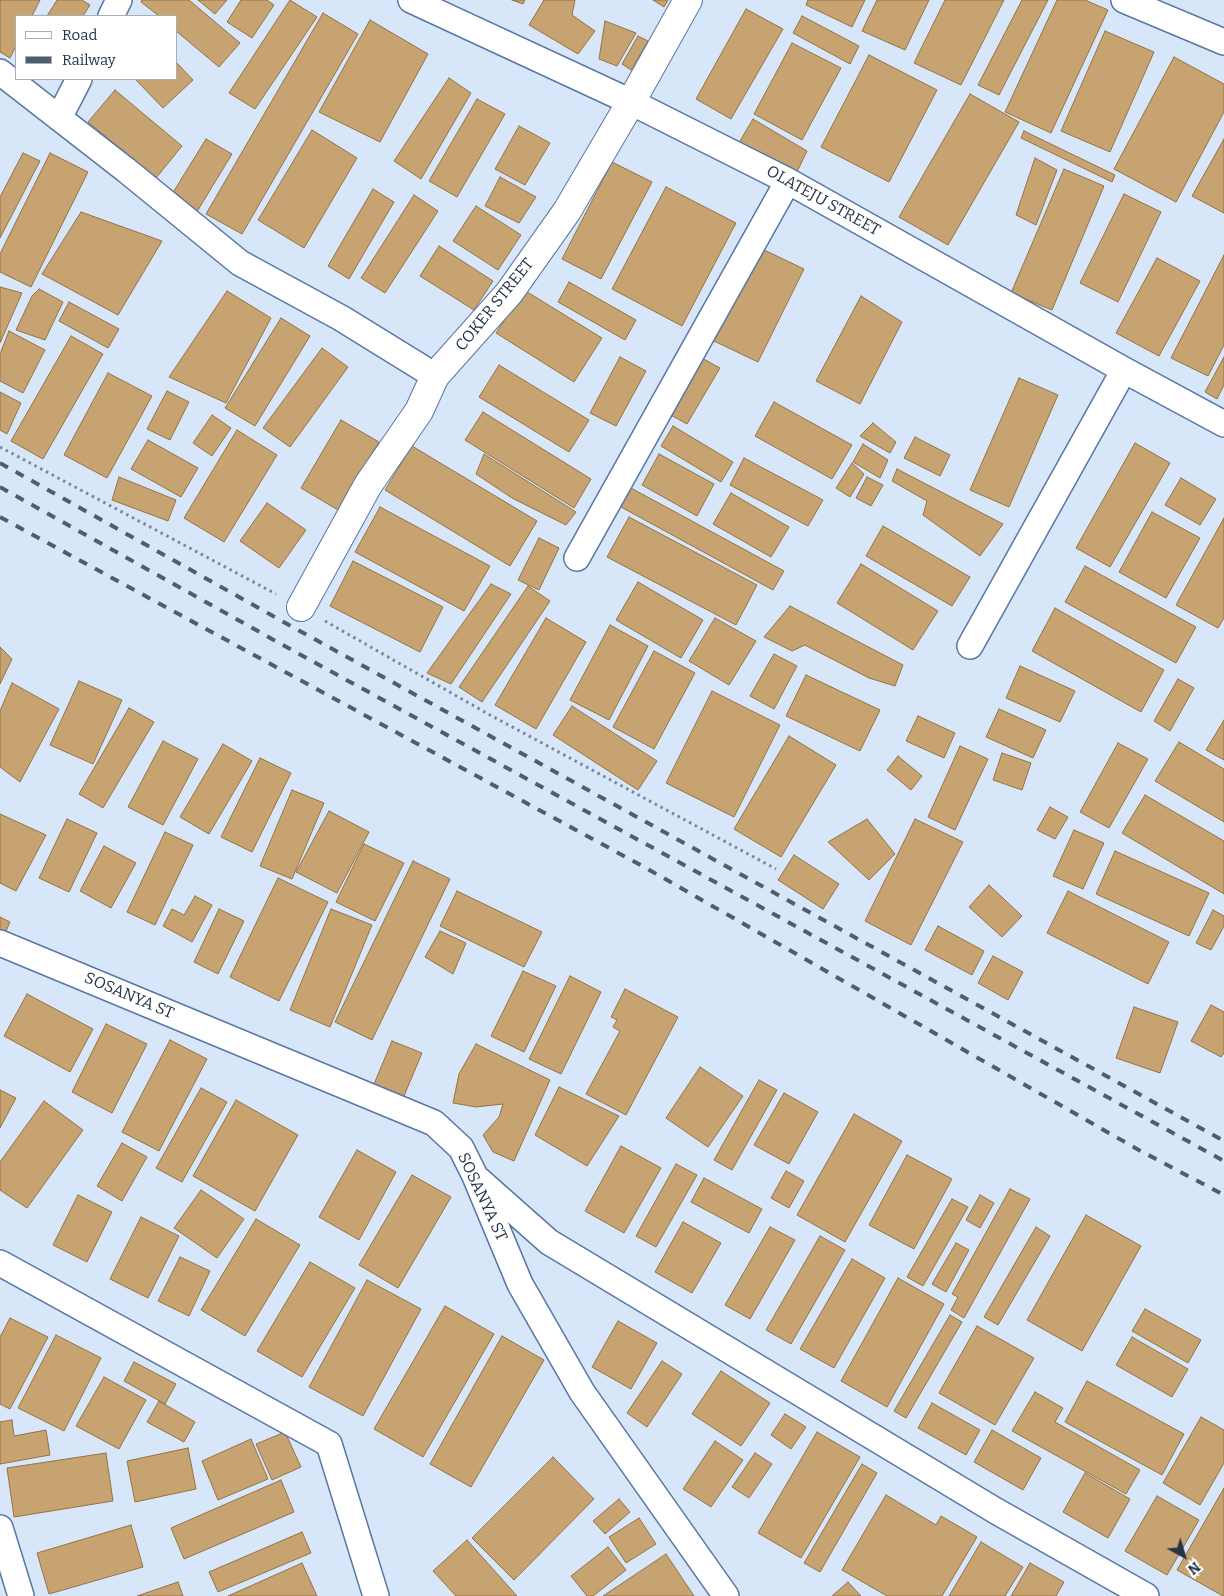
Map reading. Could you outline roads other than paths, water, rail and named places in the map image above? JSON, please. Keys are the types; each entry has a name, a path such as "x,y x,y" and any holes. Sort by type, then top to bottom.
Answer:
{"street":[{"path":"112,15 119,0"},
{"name":"OLATEJU STREET","path":"411,0 631,102 788,180 1124,370 1224,424"},
{"name":"COKER STREET","path":"300,607 368,485 419,411 435,376 514,286 567,211 688,0"},
{"path":"1124,0 1224,42"},
{"path":"0,72 240,264 341,318 435,376"},
{"path":"59,118 78,80"},
{"path":"577,558 788,180"},
{"path":"970,646 1124,370"},
{"name":"SOSANYA ST","path":"0,943 434,1123 461,1148 475,1176 520,1284 582,1392 726,1596"},
{"path":"475,1176 549,1242 996,1511 1146,1596"},
{"path":"0,1263 329,1444 376,1596"},
{"path":"0,1528 21,1596"}],"railway":[{"path":"0,463 289,625 1224,1141"},
{"path":"0,487 281,644 1224,1161"},
{"path":"0,517 646,868 1137,1149 1224,1195"}]}
